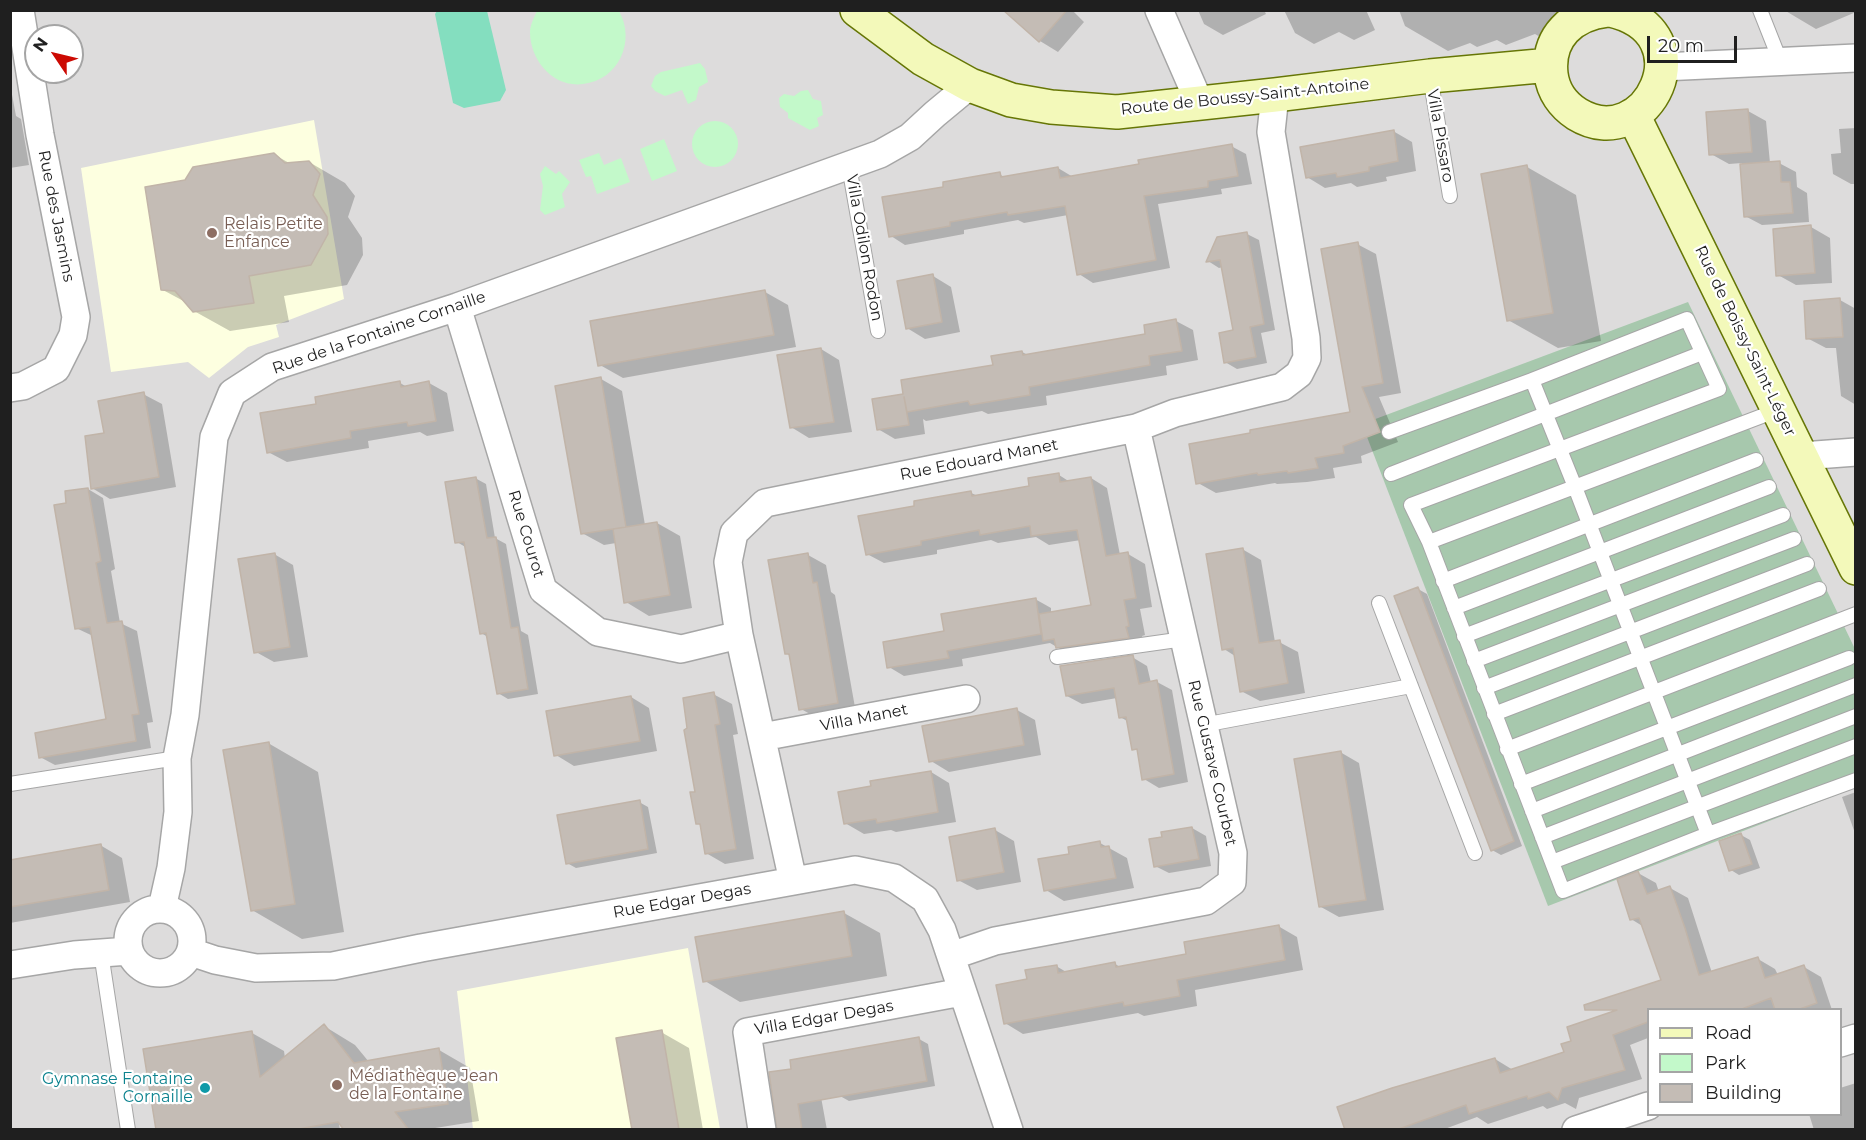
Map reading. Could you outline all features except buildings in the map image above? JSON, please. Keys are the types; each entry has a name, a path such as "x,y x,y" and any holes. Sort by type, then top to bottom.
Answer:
{"main road":[{"name":"Route de Boussy-Saint-Antoine","path":"857,10 923,59 970,85 1011,100 1051,107 1117,112 1430,76 1550,65"},
{"path":"1600,11 1626,14 1641,22 1652,35 1660,51 1662,67 1658,87 1648,103 1633,115 1618,121 1601,122 1584,118 1558,97 1551,81 1550,65 1553,47 1562,31 1576,19 1600,11"},
{"name":"Rue de Boissy-Saint-Léger","path":"1633,115 1856,568"}],"street":[{"name":"Rue des Jasmins","path":"10,388 23,386 56,369 74,335 76,317 40,135 20,10"},
{"path":"1159,10 1200,104"},
{"path":"1662,67 1856,58"},
{"name":"Rue de la Fontaine Cornaille","path":"162,908 171,868 178,812 177,758 185,715 213,437 232,393 272,367 457,307 880,154 910,137 970,85"},
{"name":"Rue Edouard Manet","path":"793,881 740,635 728,562 734,533 765,503 1136,428 1175,413 1282,387 1299,374 1307,358 1306,338 1271,132 1275,95"},
{"name":"Rue Courot","path":"457,307 543,590 598,632 681,649 740,635"},
{"name":"Rue Gustave Courbet","path":"951,956 995,941 1206,901 1232,882 1233,853 1136,428"},
{"path":"1802,456 1856,452"},
{"name":"Villa Manet","path":"762,737 966,699"},
{"name":"Rue Edgar Degas","path":"191,952 215,960 256,968 333,966 855,870 894,878 925,899 942,930 1009,1130"},
{"path":"162,908 172,910 188,922 193,942 191,952 179,968 170,972 150,972 134,960 129,951 130,930 134,921 142,914 151,909 162,908"},
{"path":"10,965 74,955 129,951"},
{"name":"Villa Edgar Degas","path":"762,1130 747,1032 962,992"},
{"path":"1575,1130 1647,1106"}],"lane":[{"path":"1760,10 1781,63"},
{"name":"Villa Pissaro","path":"1430,76 1450,196"},
{"name":"Villa Odilon Rodon","path":"849,166 878,331"},
{"path":"1389,432 1532,380 1688,319 1719,389 1411,505 1429,542 1563,891 1707,834 1856,780"},
{"path":"1391,474 1702,352"},
{"path":"1532,380 1707,834"},
{"path":"1429,542 1779,410"},
{"path":"1443,580 1755,460"},
{"path":"1454,608 1769,487"},
{"path":"1464,636 1783,515"},
{"path":"1474,661 1794,539"},
{"path":"1484,688 1807,564"},
{"path":"1494,714 1819,590"},
{"path":"1379,603 1475,853"},
{"path":"1507,749 1856,614"},
{"path":"1057,657 1184,639"},
{"path":"1521,784 1849,658"},
{"path":"1203,725 1411,686"},
{"path":"1532,811 1856,686"},
{"path":"1542,837 1856,716"},
{"path":"1552,862 1856,746"},
{"path":"10,784 177,758"},
{"path":"101,952 128,1130"}],"shaded area":[{"path":"11,11 1855,11 1855,1129 11,1129"},
{"name":"Relais Petite Enfance","path":"314,120 344,299 276,325 279,337 248,347 209,378 188,362 111,372 81,168"},
{"path":"1688,302 1855,649 1855,788 1548,906 1362,424"},
{"path":"688,948 720,1129 473,1129 457,991"}],"green space":[{"path":"437,11 487,11 506,90 500,101 464,108 453,103 435,14"},
{"path":"537,11 619,11 626,34 625,46 615,67 596,81 583,84 562,82 553,77 539,62 531,42 530,30"},
{"path":"700,63 705,69 708,82 699,87 696,100 688,104 682,90 665,96 651,86 655,76 661,72"},
{"path":"808,90 813,99 821,101 823,115 817,118 819,126 810,130 788,118 788,113 780,107 779,98 784,94 794,96 801,91"},
{"path":"715,121 731,128 738,144 731,160 715,167 699,160 692,144 699,128"},
{"path":"664,139 677,171 652,181 640,149"},
{"path":"599,153 604,165 621,158 630,182 597,194 591,176 586,177 579,160"},
{"path":"545,166 556,174 559,171 570,182 562,194 565,207 545,215 540,210 543,186 540,174"}],"place":[{"name":"Relais Petite Enfance","path":"212,233"},
{"name":"Médiathèque Jean de la Fontaine","path":"337,1085"},
{"name":"Gymnase Fontaine Cornaille","path":"205,1088"}]}
